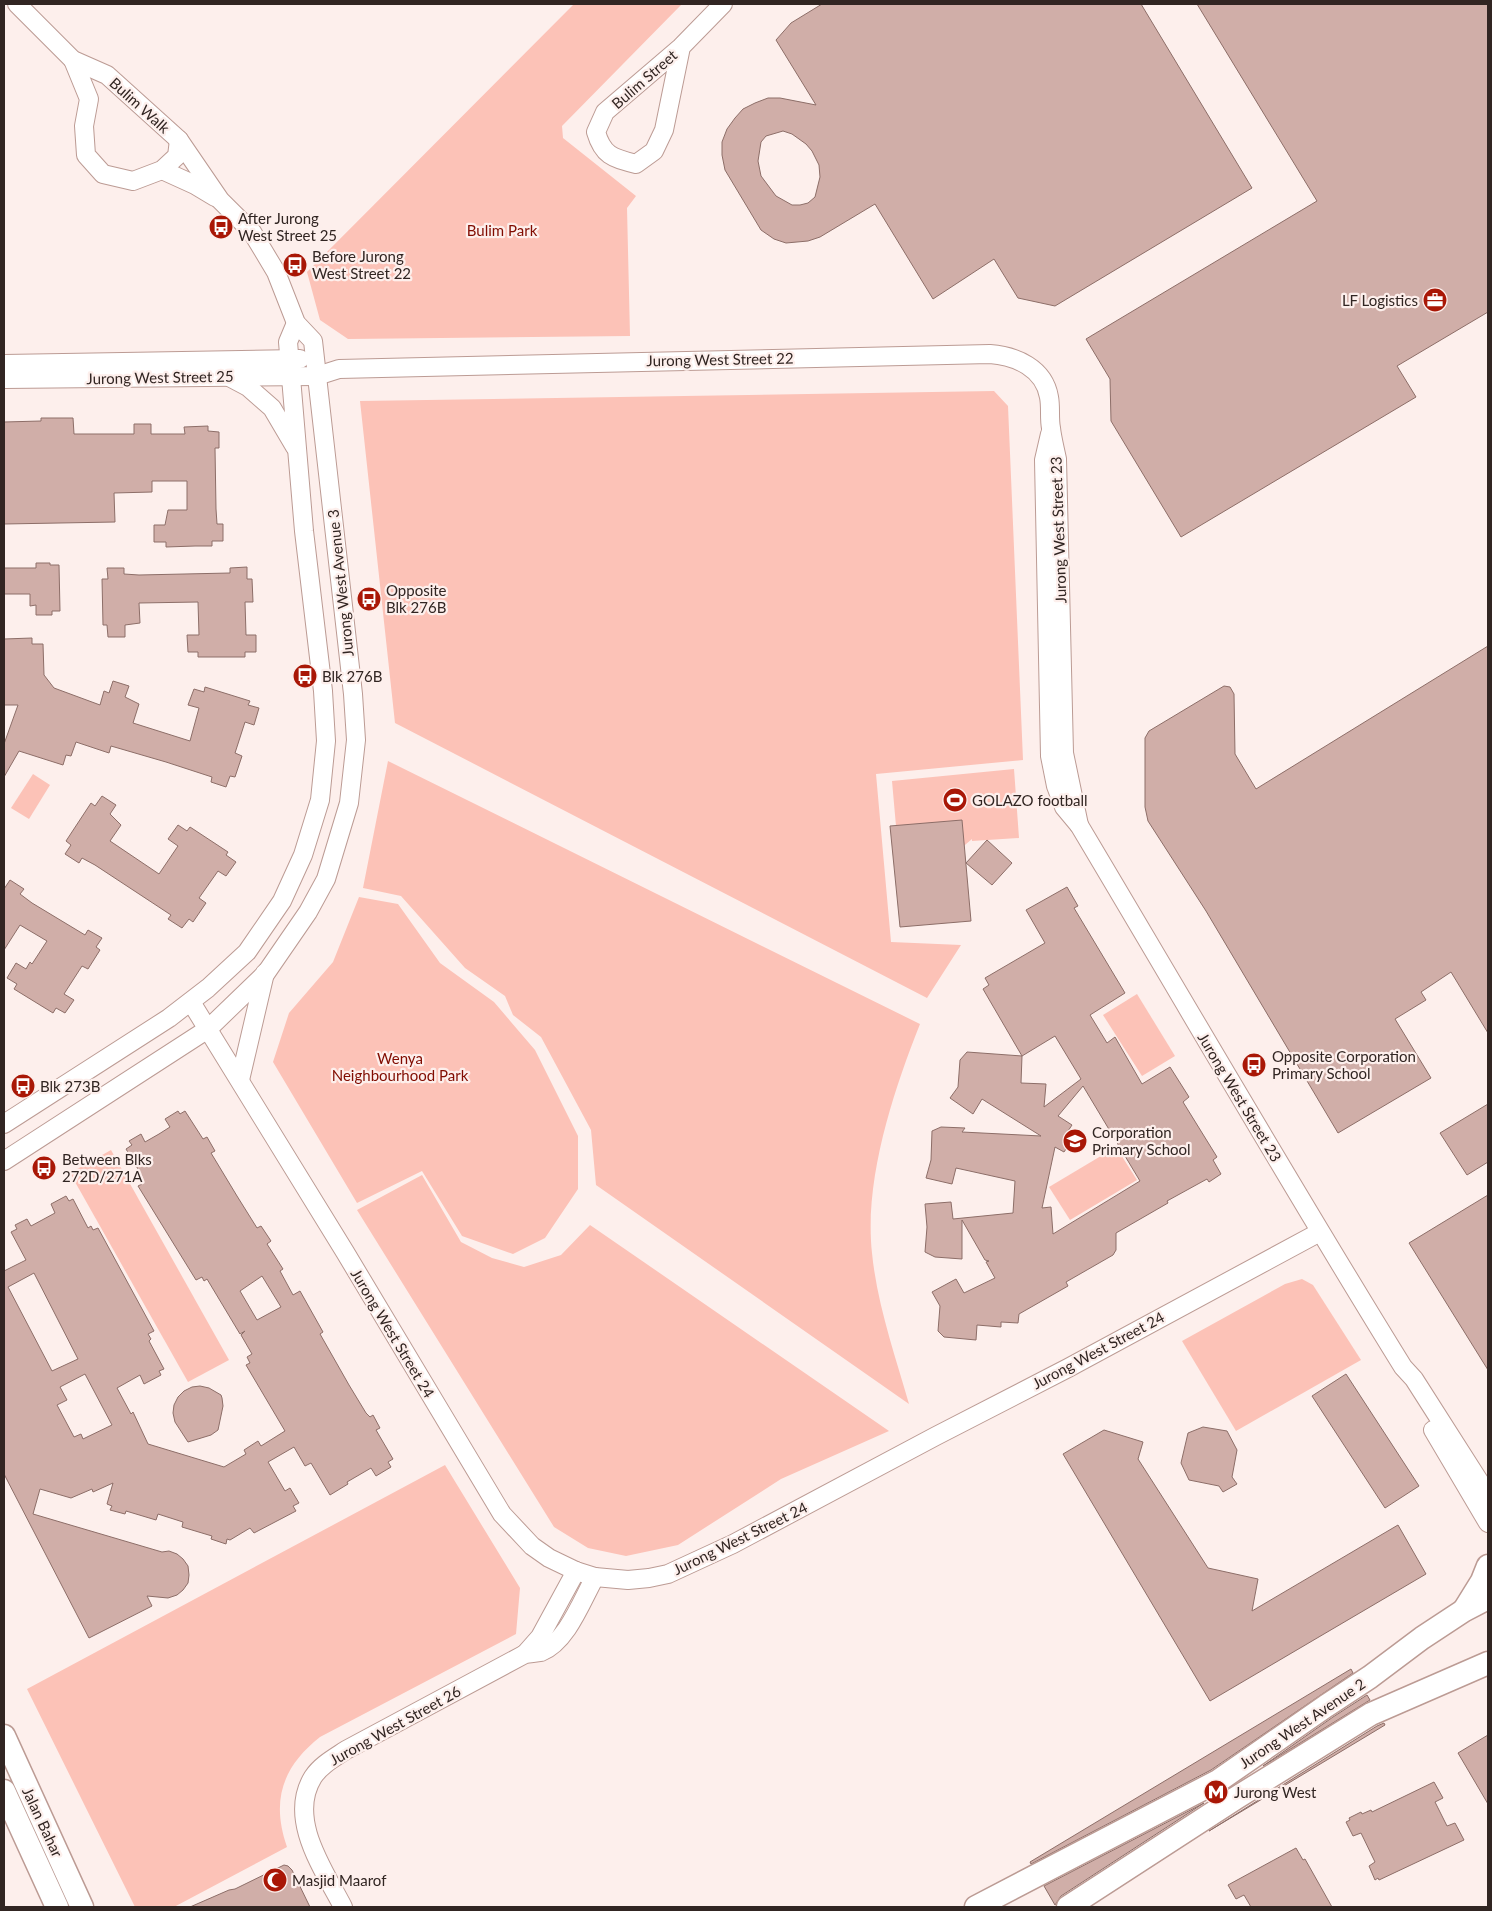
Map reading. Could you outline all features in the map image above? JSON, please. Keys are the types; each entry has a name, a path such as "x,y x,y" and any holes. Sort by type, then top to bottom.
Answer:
{"main road":[{"path":"1463,1611 1482,1581 1488,1566"},
{"name":"Jurong West Avenue 2","path":"976,1907 1218,1780 1370,1678 1422,1638 1463,1611 1488,1598"},
{"name":"Jurong West Avenue 2","path":"1068,1907 1244,1793 1371,1714 1488,1664"},
{"name":"Jalan Bahar","path":"4,1736 82,1907"},
{"name":"Jalan Bahar","path":"4,1792 57,1907"}],"street":[{"name":"Bulim Walk","path":"18,4 73,60 107,75 179,140 220,200 252,232 271,264 296,323 313,341 316,367"},
{"name":"Bulim Street","path":"681,47 664,130 654,150 636,164 613,158 600,147 596,132 605,112 681,47 723,4"},
{"name":"Bulim Walk","path":"73,60 89,99 84,126 86,154 102,174 133,181 162,170 177,156 179,140"},
{"name":"Bulim Walk","path":"162,170 220,200"},
{"path":"290,368 288,342 296,323"},
{"name":"Jurong West Street 22","path":"316,367 1006,355 1019,360 1033,369 1043,382 1049,396 1051,428"},
{"name":"Jurong West Street 25","path":"4,364 316,367"},
{"name":"Jurong West Avenue 3","path":"4,1161 208,1029 266,973 308,912 326,880 349,803 356,740 353,694 316,367"},
{"name":"Jurong West Street 25","path":"4,379 227,376 290,368"},
{"name":"Jurong West Avenue 3","path":"4,1124 170,1018 191,1002 247,952 282,901 304,855 320,800 326,742 323,690 296,449 290,368"},
{"path":"227,376 248,387 272,408 296,449"},
{"name":"Jurong West Street 23","path":"1051,428 1044,460 1050,756 1056,786 1064,807 1078,826 1320,1232 1403,1367 1414,1378 1488,1495"},
{"path":"240,1080 266,973"},
{"name":"Jurong West Street 24","path":"191,1002 345,1252 502,1514 532,1546 549,1558 576,1571 595,1577 628,1580 668,1574 733,1544 1068,1368 1320,1232"},
{"name":"Jurong West Street 23","path":"1403,1367 1407,1385 1488,1524"},
{"name":"Jurong West Street 26","path":"343,1907 321,1865 305,1824 305,1794 314,1776 326,1763 346,1750 525,1654 540,1637 576,1571"},
{"name":"Jurong West Street 26","path":"525,1654 540,1652 561,1637 595,1577"}],"green space":[{"name":"Bulim Park","path":"574,4 682,4 562,126 563,138 636,196 627,208 630,336 348,339 320,320 307,272"},
{"path":"994,391 1008,406 1023,760 876,774 891,942 961,945 927,998 395,723 360,401"},
{"path":"388,761 920,1024 900,1078 883,1137 872,1196 871,1225 874,1272 878,1291 909,1404 596,1185 591,1130 541,1037 513,1015 505,996 465,968 401,896 363,888"},
{"name":"GOLAZO football","path":"1014,769 1019,838 972,841 972,839 959,850 896,826 892,781"},
{"path":"33,774 50,785 29,819 11,808"},
{"name":"Wenya Neighbourhood Park","path":"359,897 398,904 440,963 494,1002 535,1050 578,1136 578,1189 545,1238 513,1254 462,1236 422,1171 357,1203 273,1062 289,1013 333,962"},
{"path":"1137,994 1175,1056 1142,1076 1103,1015"},
{"path":"1116,1147 1137,1180 1070,1220 1049,1187"},
{"path":"111,1150 229,1360 188,1382 70,1173"},
{"path":"422,1175 461,1242 492,1258 524,1267 561,1255 590,1225 889,1431 781,1479 678,1545 626,1556 588,1548 554,1527 357,1210"},
{"path":"1302,1279 1313,1285 1361,1360 1236,1431 1182,1341 1285,1284"},
{"path":"445,1465 520,1588 516,1634 320,1737 307,1748 289,1773 283,1786 280,1800 282,1830 287,1847 174,1907 135,1907 27,1689"}],"building":[{"path":"822,4 1141,4 1252,188 1055,306 1018,298 994,259 933,299 875,204 820,237 808,241 786,243 774,239 761,230 725,170 722,142 727,129 743,109 768,98 780,98 816,105 776,40 791,23","holes":["783,131 792,134 806,144 819,165 820,177 815,197 808,203 800,205 792,205 776,196 761,176 758,161 761,142 766,136"]},
{"path":"1197,4 1488,4 1488,312 1397,366 1416,397 1181,537 1111,421 1110,379 1086,339 1317,201"},
{"path":"41,418 73,418 74,434 134,434 134,424 151,424 151,434 185,434 184,427 208,426 208,431 219,432 219,448 215,448 216,509 217,524 223,524 223,541 212,541 212,546 166,547 166,542 154,542 154,525 165,525 168,510 187,510 187,481 152,481 152,492 114,493 115,522 4,524 4,422 41,421"},
{"path":"36,563 59,565 60,611 52,611 52,615 36,615 36,605 30,606 30,594 4,594 4,568 36,568"},
{"path":"247,567 247,579 252,579 253,602 245,602 246,635 256,635 256,652 245,652 245,657 198,657 198,652 188,652 187,635 199,635 198,602 139,603 140,623 125,625 125,637 108,637 107,625 103,625 102,579 108,579 107,568 124,568 124,574 139,575 230,573 230,568"},
{"path":"32,638 32,644 43,644 44,675 54,688 100,705 104,691 109,693 113,681 129,686 125,697 139,704 133,723 190,741 199,708 188,705 194,689 204,692 205,687 250,701 248,705 259,708 254,725 245,722 235,753 242,756 235,777 230,776 226,787 211,782 212,777 166,762 111,746 109,753 76,742 71,756 66,755 63,765 19,751 4,777 4,744 18,705 4,705 4,639"},
{"path":"1488,646 1488,1033 1451,972 1421,992 1426,1000 1395,1019 1431,1078 1338,1133 1206,911 1148,821 1145,807 1145,738 1149,731 1224,686 1230,687 1234,694 1235,754 1256,789"},
{"path":"102,796 116,805 110,814 121,825 110,841 159,874 178,846 168,839 178,825 187,831 190,827 228,852 226,855 236,862 226,876 218,871 199,898 206,903 193,922 189,919 182,928 168,919 171,915 95,865 82,858 79,863 65,854 71,845 66,841 91,803 95,806"},
{"path":"962,820 971,921 900,927 890,826"},
{"path":"987,840 1012,863 992,885 966,863"},
{"path":"10,880 24,889 20,894 32,903 85,935 88,930 102,938 96,947 100,950 88,969 82,966 64,994 74,1000 65,1013 56,1008 53,1013 14,989 17,984 7,978 16,963 26,969 30,962 32,964 47,941 20,925 4,950 4,889"},
{"path":"1067,887 1078,906 1074,908 1125,993 1090,1015 1107,1043 1115,1037 1142,1084 1170,1067 1189,1097 1183,1102 1217,1157 1213,1160 1221,1174 1209,1182 1207,1179 1167,1201 1168,1203 1116,1233 1116,1250 1113,1255 1066,1282 1068,1286 1019,1314 1018,1323 1001,1322 1001,1327 977,1325 976,1340 944,1337 938,1331 940,1306 932,1292 956,1279 964,1293 995,1278 986,1262 989,1261 985,1260 962,1220 962,1259 935,1257 925,1252 927,1227 925,1204 951,1202 953,1219 1013,1213 1015,1181 956,1168 952,1184 926,1178 931,1160 932,1131 941,1127 965,1128 962,1132 1041,1136 982,1099 973,1114 950,1098 958,1087 960,1060 967,1052 1022,1056 983,989 989,985 985,978 1045,943 1026,910","holes":["1055,1036 1081,1079 1044,1107 1046,1084 1021,1083 1022,1056","1083,1086 1140,1181 1053,1234 1051,1207 1042,1208 1055,1147 1064,1152 1074,1137 1066,1134 1072,1125 1058,1116"]},
{"path":"1488,1104 1488,1162 1467,1175 1440,1133"},
{"path":"178,1111 180,1114 185,1111 203,1139 207,1137 215,1151 211,1153 237,1196 257,1228 261,1226 271,1241 267,1244 283,1269 280,1271 293,1295 300,1291 323,1332 320,1334 349,1385 366,1413 370,1417 373,1415 380,1428 376,1430 393,1459 388,1462 391,1467 376,1476 371,1468 347,1482 348,1484 330,1495 311,1463 305,1466 294,1447 268,1462 285,1491 290,1488 299,1503 293,1506 296,1511 254,1533 250,1528 230,1540 227,1539 226,1544 211,1539 212,1536 182,1527 183,1522 158,1514 156,1520 126,1511 125,1514 110,1510 112,1506 107,1504 113,1483 93,1492 92,1489 71,1498 40,1489 33,1514 162,1552 169,1551 177,1554 188,1566 188,1583 177,1595 168,1598 147,1596 152,1606 89,1638 4,1474 4,1271 26,1260 11,1232 17,1229 15,1225 27,1219 31,1226 55,1213 51,1204 66,1196 69,1201 73,1199 88,1228 91,1226 93,1230 98,1228 154,1331 148,1334 151,1339 149,1341 164,1369 159,1371 161,1375 144,1384 140,1375 117,1388 131,1414 133,1412 148,1444 224,1467 246,1454 244,1450 258,1441 261,1446 285,1431 246,1365 250,1363 247,1357 252,1354 241,1335 245,1331 240,1334 207,1279 204,1281 202,1277 196,1280 138,1186 142,1184 138,1179 142,1176 126,1149 132,1145 129,1141 141,1134 145,1142 159,1134 170,1127 165,1119","holes":["34,1273 78,1359 52,1371 8,1287","262,1276 281,1307 257,1320 240,1291","85,1374 112,1425 83,1439 81,1434 74,1437 57,1405 67,1400 60,1387"]},
{"path":"1488,1195 1488,1370 1409,1243"},
{"path":"1346,1374 1419,1486 1385,1508 1312,1396"},
{"path":"200,1386 209,1388 221,1395 223,1406 218,1430 211,1435 188,1442 175,1422 174,1405 184,1391"},
{"path":"1203,1427 1227,1431 1237,1450 1232,1477 1237,1484 1223,1492 1219,1486 1189,1480 1181,1463 1188,1433"},
{"path":"1104,1430 1143,1442 1138,1459 1208,1568 1258,1579 1252,1611 1398,1525 1426,1574 1210,1701 1063,1454"},
{"path":"1351,1669 1353,1673 1211,1770 1031,1864 1030,1862"},
{"path":"1367,1695 1370,1700 1263,1766 1333,1717"},
{"path":"1384,1723 1385,1725 1209,1831 1377,1726"},
{"path":"1488,1735 1488,1804 1458,1753"},
{"path":"1434,1782 1443,1798 1435,1802 1447,1826 1455,1823 1464,1840 1379,1880 1378,1878 1375,1880 1369,1866 1375,1862 1361,1833 1353,1836 1346,1822 1350,1820 1349,1818 1361,1812 1362,1814 1371,1810 1372,1812"},
{"path":"1204,1803 1061,1896 1055,1905 1044,1886"},
{"path":"1296,1848 1303,1860 1305,1859 1332,1907 1251,1907 1244,1895 1236,1899 1228,1885"},
{"name":"Masjid Maarof","path":"284,1865 292,1870 310,1907 190,1907 235,1889"}],"place":[{"name":"After Jurong West Street 25","path":"221,227"},
{"name":"Before Jurong West Street 22","path":"295,265"},
{"name":"LF Logistics","path":"1435,300"},
{"name":"Opposite Blk 276B","path":"369,599"},
{"name":"Blk 276B","path":"305,676"},
{"name":"GOLAZO football","path":"955,800"},
{"name":"Opposite Corporation Primary School","path":"1254,1065"},
{"name":"Blk 273B","path":"23,1086"},
{"name":"Corporation Primary School","path":"1075,1141"},
{"name":"Between Blks 272D/271A","path":"44,1168"},
{"name":"Jurong West","path":"1216,1792"},
{"name":"Masjid Maarof","path":"275,1880"}]}
